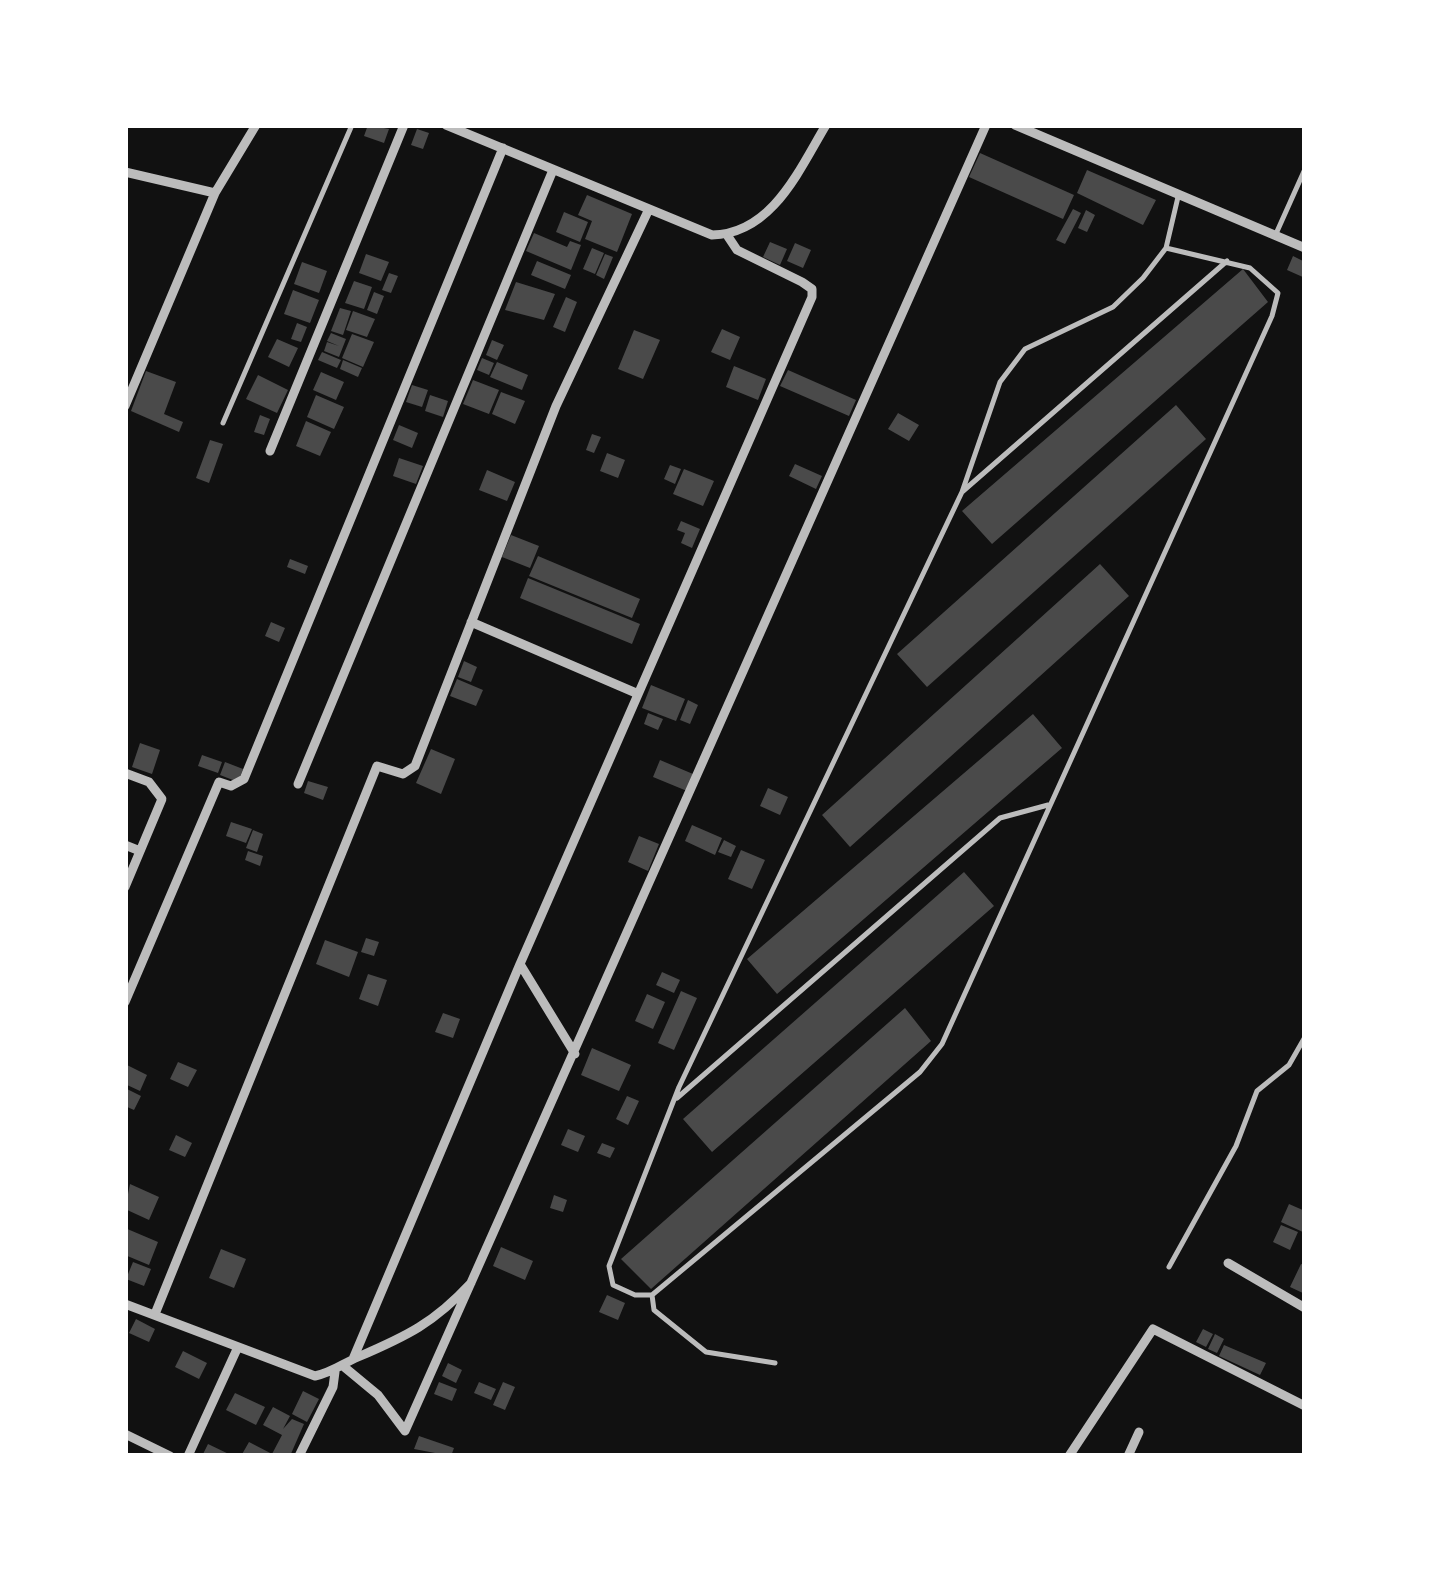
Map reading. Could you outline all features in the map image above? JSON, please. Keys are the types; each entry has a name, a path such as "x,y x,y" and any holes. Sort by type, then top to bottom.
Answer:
{"street":[{"path":"125,406 214,193 256,125"},
{"path":"270,451 404,125"},
{"path":"446,125 712,235 727,234 770,212 826,125"},
{"path":"339,1369 378,1395 405,1431 986,125"},
{"path":"1016,125 1305,248"},
{"path":"125,1002 218,782 231,786 244,779 503,148"},
{"path":"298,784 552,170"},
{"path":"125,172 214,193"},
{"path":"155,1314 377,766 402,774 415,766 556,406 649,209"},
{"path":"353,1359 636,693 812,296 812,289 802,282 737,250 727,234"},
{"path":"472,622 636,693"},
{"path":"125,773 149,782 162,799 125,887"},
{"path":"125,845 140,851"},
{"path":"520,964 574,1054"},
{"path":"1228,1262 1305,1308"},
{"path":"125,1304 315,1376 406,1338 444,1312 476,1278"},
{"path":"1069,1456 1153,1330 1305,1406"},
{"path":"188,1456 236,1348"},
{"path":"299,1456 339,1369"},
{"path":"1128,1456 1139,1432"},
{"path":"125,1434 170,1456"}],"lane":[{"path":"223,423 352,125"},
{"path":"1276,236 1305,169"},
{"path":"1166,248 1250,268 1278,293 1272,316 942,1044 931,1058 652,1295 635,1295 612,1285 608,1266 673,1102 962,492 1000,382 1025,348 1113,308 1166,248 1178,197"},
{"path":"962,492 1227,261"},
{"path":"673,1102 1000,818 1048,805"},
{"path":"1170,1267 1236,1146 1258,1091 1289,1065 1305,1037"},
{"path":"652,1295 654,1310 706,1352 775,1364"}],"building":[{"path":"368,125 389,129 384,143 364,136"},
{"path":"417,129 429,133 423,149 411,145"},
{"path":"980,153 1074,195 1063,219 969,177"},
{"path":"1087,170 1156,200 1143,225 1077,193"},
{"path":"587,195 632,214 617,252 585,239 592,221 578,215"},
{"path":"1073,209 1081,213 1065,244 1056,240"},
{"path":"1086,210 1095,215 1087,232 1078,228"},
{"path":"564,212 588,222 580,242 556,232"},
{"path":"534,233 567,247 570,241 581,245 571,270 526,251"},
{"path":"770,242 787,249 780,265 763,257"},
{"path":"795,243 811,250 803,268 787,261"},
{"path":"592,248 604,253 595,274 583,269"},
{"path":"366,254 389,262 381,281 359,273"},
{"path":"605,254 613,257 604,279 596,275"},
{"path":"1293,256 1305,262 1305,278 1287,270"},
{"path":"537,261 571,275 565,289 531,275"},
{"path":"302,262 327,271 319,293 294,284"},
{"path":"1243,269 1268,302 992,544 962,511"},
{"path":"389,273 398,276 391,293 382,290"},
{"path":"354,281 372,287 364,309 345,303"},
{"path":"516,282 555,294 544,320 505,310"},
{"path":"293,290 319,300 310,323 284,314"},
{"path":"374,292 384,296 377,314 367,310"},
{"path":"566,297 577,302 565,332 553,327"},
{"path":"340,308 351,311 343,335 331,331"},
{"path":"353,311 375,319 367,337 346,330"},
{"path":"297,323 307,327 301,342 291,339"},
{"path":"722,329 740,337 730,360 711,352"},
{"path":"634,330 660,340 643,379 618,369"},
{"path":"331,333 346,339 339,357 324,351 327,342 339,346 327,341"},
{"path":"352,334 374,342 363,367 342,358"},
{"path":"277,339 298,348 289,367 268,357"},
{"path":"492,340 504,345 497,360 486,355"},
{"path":"322,352 341,360 337,368 318,360"},
{"path":"482,358 494,363 489,375 477,370"},
{"path":"343,360 362,368 358,377 340,369"},
{"path":"497,362 528,375 522,390 490,377"},
{"path":"734,366 766,379 758,400 726,387"},
{"path":"788,370 856,400 849,416 780,386"},
{"path":"146,371 176,382 164,414 183,422 179,432 131,411"},
{"path":"321,372 344,382 336,400 313,390"},
{"path":"258,375 288,390 277,413 246,399"},
{"path":"473,380 499,390 489,414 463,404"},
{"path":"412,385 428,390 422,407 406,402"},
{"path":"501,392 525,401 515,424 492,414"},
{"path":"316,395 344,407 334,429 307,417"},
{"path":"430,395 448,401 443,417 425,411"},
{"path":"1176,405 1206,439 927,687 897,654"},
{"path":"898,413 919,425 909,441 888,429"},
{"path":"260,415 270,419 264,435 254,432"},
{"path":"306,421 331,432 320,456 296,446"},
{"path":"399,425 418,433 412,448 393,440"},
{"path":"592,434 601,437 594,453 586,450"},
{"path":"210,440 223,444 209,483 196,478"},
{"path":"607,453 625,460 618,478 600,471"},
{"path":"399,458 423,466 416,484 393,476"},
{"path":"795,464 822,476 816,489 789,476"},
{"path":"670,465 681,469 675,484 664,479"},
{"path":"684,469 714,481 703,506 673,494"},
{"path":"487,470 515,482 507,501 479,490"},
{"path":"681,521 700,529 692,548 681,543 685,533 677,530"},
{"path":"511,535 539,546 530,568 502,557"},
{"path":"538,556 640,599 632,618 529,576"},
{"path":"290,559 308,566 305,574 287,567"},
{"path":"1100,564 1129,596 850,847 822,815"},
{"path":"528,578 640,624 632,644 520,598"},
{"path":"271,622 285,628 279,642 265,636"},
{"path":"464,661 477,667 471,682 458,677"},
{"path":"457,679 483,690 476,706 450,696"},
{"path":"651,685 685,699 676,721 642,708"},
{"path":"688,700 698,705 690,724 680,720"},
{"path":"648,713 663,719 658,730 644,724"},
{"path":"1033,714 1062,748 777,994 747,959"},
{"path":"140,743 160,750 152,774 132,767"},
{"path":"431,749 455,759 441,794 416,783"},
{"path":"202,755 222,762 218,773 198,766"},
{"path":"660,760 693,774 687,791 653,777"},
{"path":"225,762 243,769 238,782 220,775"},
{"path":"308,781 328,787 323,800 304,793"},
{"path":"768,788 788,797 780,815 760,806"},
{"path":"231,822 252,829 246,843 226,836"},
{"path":"692,825 722,838 715,855 685,841"},
{"path":"253,830 263,834 257,852 246,848"},
{"path":"639,836 659,844 648,871 628,862"},
{"path":"724,840 736,846 731,857 718,852"},
{"path":"741,850 765,860 752,889 728,879"},
{"path":"248,851 263,856 260,866 245,860"},
{"path":"964,872 994,906 712,1152 683,1119"},
{"path":"366,938 379,942 374,956 361,952"},
{"path":"325,940 358,952 349,977 316,964"},
{"path":"662,972 680,980 674,993 656,985"},
{"path":"368,974 387,980 378,1006 359,999"},
{"path":"681,991 697,998 674,1050 658,1043"},
{"path":"647,994 665,1002 653,1029 635,1021"},
{"path":"905,1008 931,1041 651,1289 621,1259"},
{"path":"443,1013 460,1019 453,1038 435,1032"},
{"path":"592,1048 631,1065 619,1091 581,1075"},
{"path":"178,1062 197,1070 188,1087 170,1079"},
{"path":"125,1064 147,1075 140,1091 125,1084"},
{"path":"125,1088 141,1096 134,1110 125,1106"},
{"path":"627,1096 639,1101 628,1125 616,1119"},
{"path":"568,1129 585,1136 578,1152 561,1145"},
{"path":"176,1135 192,1143 185,1157 169,1150"},
{"path":"602,1143 615,1148 610,1158 597,1153"},
{"path":"130,1184 159,1197 149,1220 125,1209"},
{"path":"554,1195 567,1200 563,1212 550,1208"},
{"path":"1289,1204 1305,1211 1305,1233 1281,1222"},
{"path":"1281,1225 1298,1232 1290,1250 1273,1242"},
{"path":"125,1228 158,1242 149,1265 125,1255"},
{"path":"501,1247 533,1261 525,1280 493,1266"},
{"path":"221,1249 246,1259 234,1288 209,1278"},
{"path":"133,1262 151,1269 144,1286 126,1279"},
{"path":"1301,1264 1305,1265 1305,1294 1290,1287"},
{"path":"607,1295 625,1303 618,1320 599,1312"},
{"path":"136,1319 155,1329 149,1342 129,1333"},
{"path":"1203,1329 1213,1334 1206,1347 1196,1342"},
{"path":"1215,1334 1224,1339 1217,1353 1208,1349"},
{"path":"1224,1345 1266,1363 1260,1375 1219,1356"},
{"path":"183,1351 207,1363 199,1379 175,1367"},
{"path":"448,1363 462,1370 456,1383 442,1376"},
{"path":"439,1382 457,1389 452,1401 434,1394"},
{"path":"479,1382 496,1389 491,1400 474,1393"},
{"path":"503,1382 515,1387 505,1410 493,1405"},
{"path":"303,1391 319,1399 307,1422 292,1414"},
{"path":"235,1393 265,1407 256,1425 226,1410"},
{"path":"273,1407 290,1416 283,1429 292,1419 304,1424 290,1456 272,1454 282,1435 263,1425"},
{"path":"419,1436 454,1448 451,1456 414,1449"},
{"path":"249,1442 276,1456 241,1456"},
{"path":"208,1444 233,1456 202,1456"}]}
